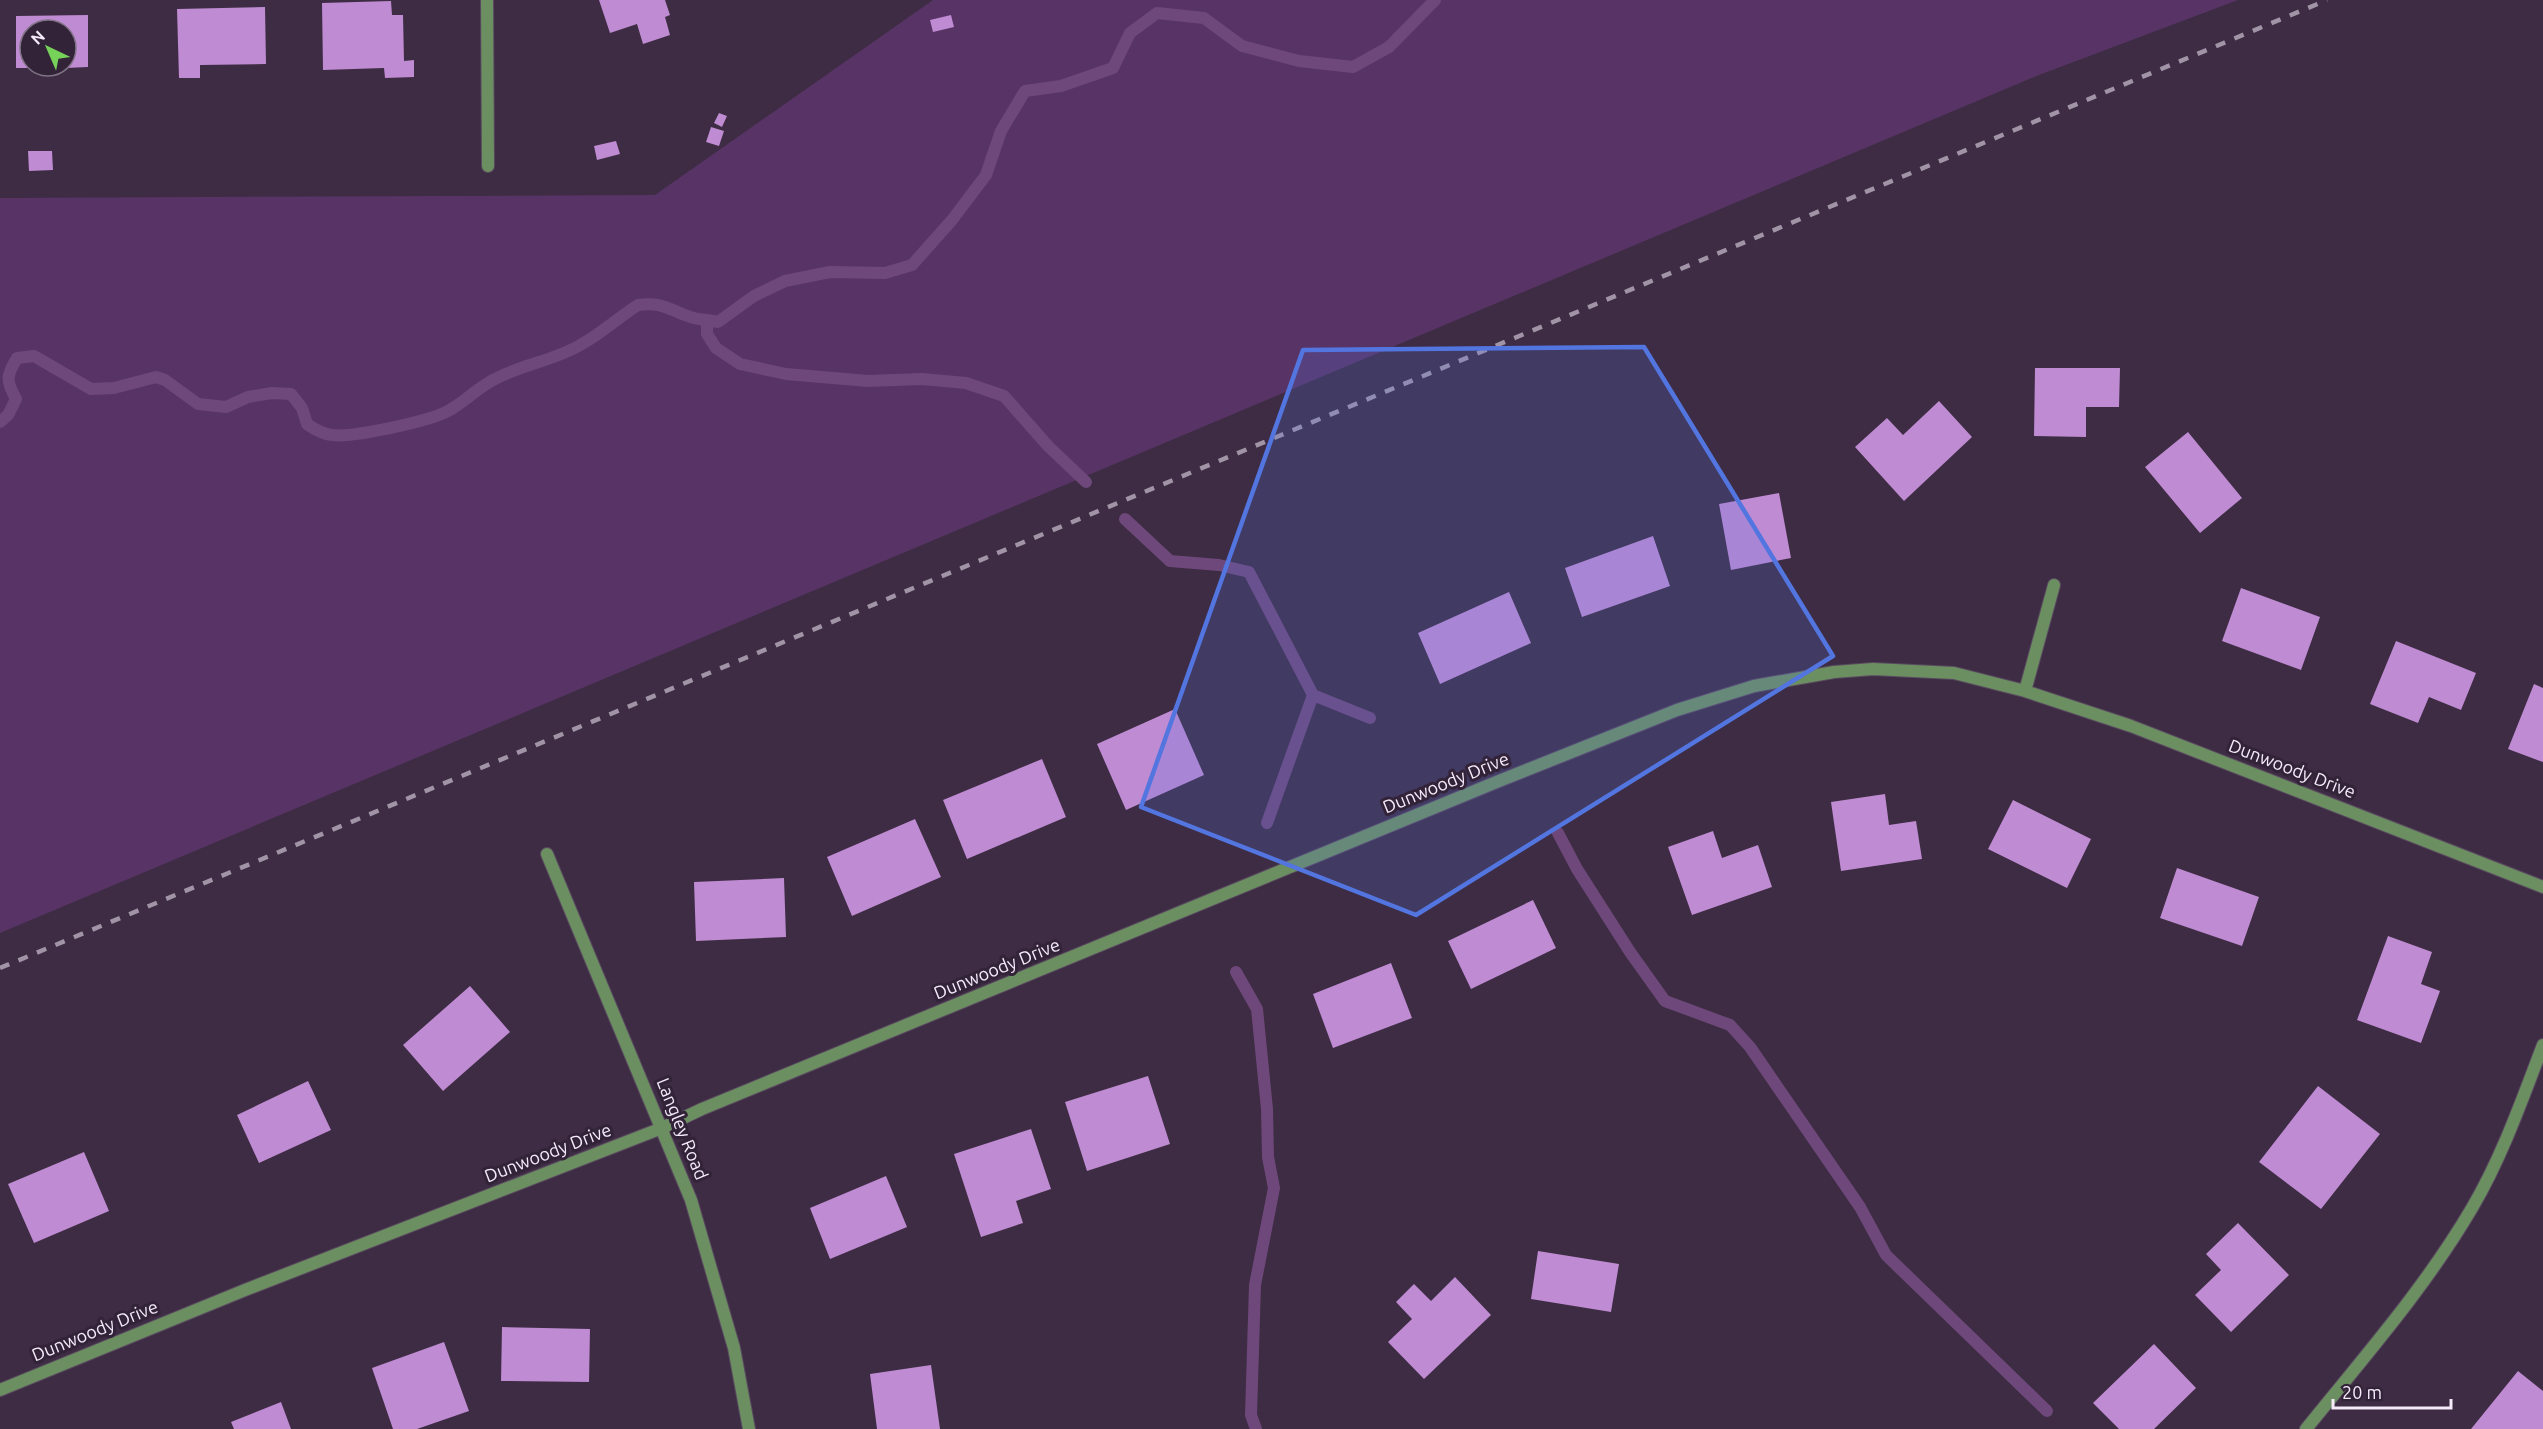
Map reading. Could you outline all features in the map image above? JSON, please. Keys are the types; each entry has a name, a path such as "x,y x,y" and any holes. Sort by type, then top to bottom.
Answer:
{"street":[{"path":"487,0 488,166"},
{"path":"2025,691 2054,585"},
{"name":"Dunwoody Drive","path":"0,1390 245,1290 662,1128 702,1109 1499,781 1677,710 1754,686 1834,672 1874,669 1954,673 2025,691 2131,726 2543,887"},
{"name":"Langley Road","path":"547,854 691,1200 734,1348 749,1429"},
{"path":"2306,1429 2425,1283 2473,1207 2512,1126 2543,1045"}],"highlighted area":[{"path":"1644,347 1833,656 1416,915 1141,807 1303,350"}],"shaded area":[{"path":"933,0 2238,0 2039,75 0,933 0,198 655,195"}],"building":[{"path":"599,0 665,0 670,15 665,17 670,35 643,44 637,24 610,33"},
{"path":"391,1 392,15 403,15 404,61 414,60 414,77 385,78 384,68 323,70 322,3"},
{"path":"265,7 266,64 200,65 200,78 179,78 177,9"},
{"path":"88,15 88,67 78,67 78,18 18,18 18,68 16,68 16,16"},
{"path":"951,15 954,27 933,32 930,20"},
{"path":"719,113 727,116 722,127 714,123"},
{"path":"711,127 724,131 719,146 706,142"},
{"path":"616,141 620,154 597,160 594,146"},
{"path":"28,151 52,151 53,170 29,171"},
{"path":"2035,368 2120,368 2119,407 2086,407 2086,437 2034,436"},
{"path":"1939,401 1972,437 1904,501 1855,447 1887,418 1903,435"},
{"path":"2188,432 2242,498 2200,533 2145,467"},
{"path":"1779,493 1791,558 1731,570 1719,504"},
{"path":"1653,536 1670,586 1582,617 1565,568"},
{"path":"2241,588 2320,617 2301,670 2222,641"},
{"path":"1509,592 1531,643 1440,684 1418,633"},
{"path":"2396,641 2476,673 2461,710 2429,697 2418,723 2370,704"},
{"path":"2534,684 2543,688 2543,762 2508,749"},
{"path":"1175,709 1204,775 1126,810 1097,744"},
{"path":"1042,759 1066,817 967,859 943,800"},
{"path":"1885,794 1889,825 1916,821 1922,859 1841,871 1831,802"},
{"path":"2013,800 2091,839 2067,888 1988,849"},
{"path":"915,819 941,877 852,916 827,857"},
{"path":"1713,831 1722,858 1758,845 1772,887 1692,915 1668,847"},
{"path":"2177,868 2259,897 2242,946 2160,918"},
{"path":"784,878 786,937 696,941 694,882"},
{"path":"1533,900 1556,948 1471,989 1448,941"},
{"path":"2388,936 2432,952 2421,984 2440,991 2421,1043 2357,1020"},
{"path":"1391,963 1412,1018 1333,1048 1313,994"},
{"path":"470,986 510,1032 443,1091 403,1045"},
{"path":"1148,1076 1170,1144 1087,1171 1065,1102"},
{"path":"308,1081 331,1130 259,1163 237,1115"},
{"path":"2318,1086 2380,1134 2321,1209 2259,1162"},
{"path":"1031,1129 1051,1189 1016,1201 1023,1223 981,1237 954,1154"},
{"path":"84,1152 109,1211 34,1243 8,1184"},
{"path":"886,1176 907,1227 830,1259 810,1208"},
{"path":"2238,1223 2289,1275 2231,1332 2195,1295 2221,1270 2206,1254"},
{"path":"1538,1251 1619,1264 1611,1312 1531,1299"},
{"path":"1455,1277 1491,1315 1424,1379 1388,1342 1412,1319 1396,1302 1414,1284 1431,1301"},
{"path":"502,1327 590,1329 589,1382 501,1381"},
{"path":"444,1342 469,1411 417,1429 393,1429 372,1368"},
{"path":"2154,1344 2196,1388 2154,1429 2119,1429 2093,1403"},
{"path":"931,1365 940,1429 877,1429 870,1374"},
{"path":"2518,1371 2543,1391 2543,1429 2471,1429"},
{"path":"281,1402 291,1429 234,1429 231,1422"}],"waterway":[{"path":"0,422 8,415 16,399 10,388 9,378 13,364 17,358 34,356 91,389 114,388 156,377 165,380 198,404 226,407 248,397 272,393 291,394 302,408 307,424 328,434 342,435 391,428 439,415 497,378 572,349 597,335 638,305 655,304 694,318 718,322 754,296 785,281 830,272 885,273 912,265 952,220 986,175 1001,131 1025,91 1061,86 1113,68 1130,33 1157,13 1204,18 1242,46 1299,61 1353,67 1389,47 1435,0"},
{"path":"707,320 707,334 716,348 740,364 786,374 868,381 922,379 966,383 1004,396 1048,446 1086,482"},
{"path":"1125,519 1170,561 1219,565 1249,572 1313,695 1370,718"},
{"path":"1267,823 1313,695"},
{"path":"1558,833 1577,869 1630,952 1665,1001 1730,1025 1750,1047 1860,1207 1886,1255 2047,1411"},
{"path":"1236,972 1257,1009 1267,1109 1268,1157 1274,1188 1255,1285 1251,1415 1256,1429"}],"railway":[{"path":"0,968 2327,0"}]}
